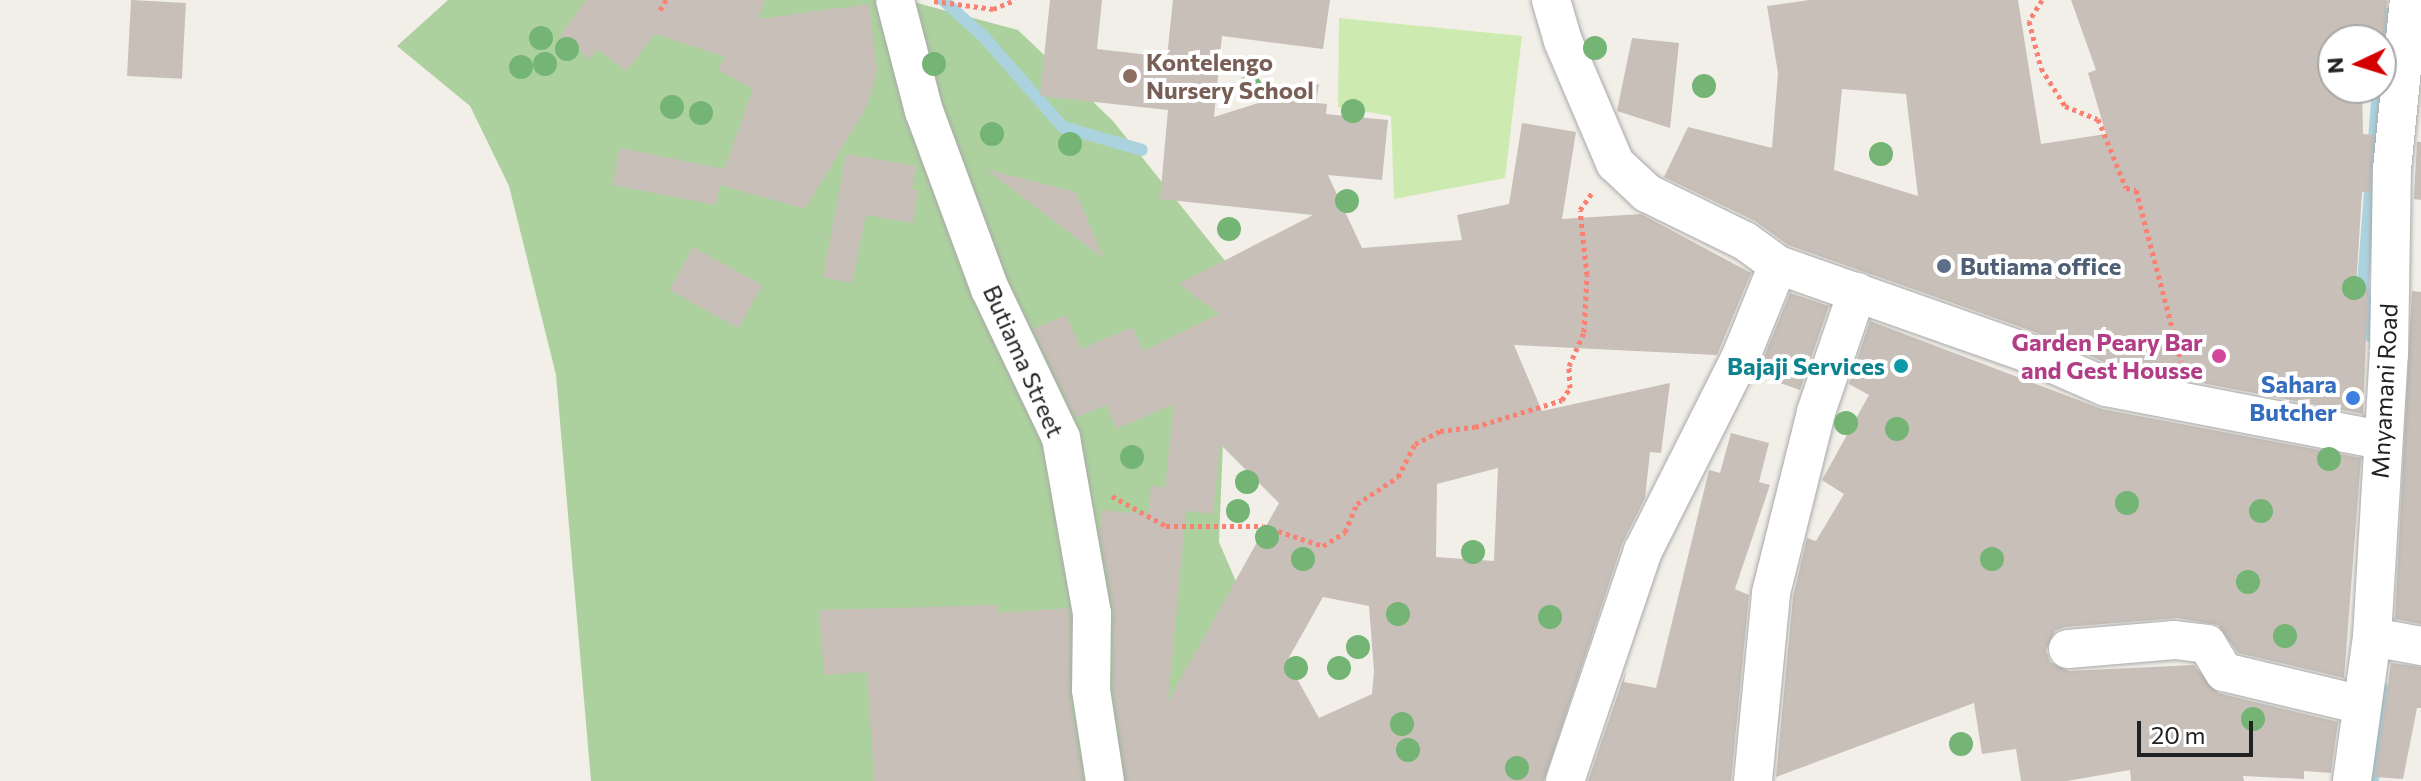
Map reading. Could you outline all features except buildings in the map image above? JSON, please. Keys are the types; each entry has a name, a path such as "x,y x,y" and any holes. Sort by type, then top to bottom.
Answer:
{"street":[{"name":"Butiama Street","path":"895,0 924,111 990,289 1061,438 1092,613 1091,690 1105,781"},
{"path":"1551,0 1615,163 1647,193 1745,241 1778,265 2028,353 2106,387 2381,440"},
{"name":"Mnyamani Road","path":"2352,781 2372,637 2381,440 2405,354 2392,169 2409,0"},
{"path":"1565,781 1643,551 1741,356 1778,265"},
{"path":"1753,781 1771,593 1816,412 1857,292"},
{"path":"2372,637 2421,646"},
{"path":"2068,649 2175,640 2207,644 2224,672 2362,705"}],"path":[{"path":"660,10 666,0"},
{"path":"930,0 993,9 1015,0"},
{"path":"2042,0 2029,21 2051,89 2065,106 2098,119 2126,188 2136,190 2185,371 2188,405"},
{"path":"1106,490 1117,501 1166,526 1263,526 1323,546 1345,532 1357,504 1398,477 1415,444 1440,431 1475,427 1562,400 1570,388 1569,366 1584,332 1587,275 1580,210 1615,163"}],"green space":[{"path":"448,0 906,0 1018,30 1113,121 1230,267 1219,542 1274,670 1281,781 591,781 556,375 509,186 470,106 397,46"},
{"path":"1339,18 1522,36 1505,178 1394,199 1391,116 1338,107"}],"waterway":[{"path":"943,0 983,36 1063,127 1142,150"},
{"path":"2388,24 2389,14"},
{"path":"2377,104 2363,284 2369,335 2383,344"},
{"path":"2373,781 2383,689"}],"place":[{"name":"Kontelengo Nursery School","path":"1130,76"},
{"name":"Butiama office","path":"1944,266"},
{"name":"Garden Peary Bar and Gest Housse","path":"2219,356"},
{"name":"Bajaji Services","path":"1901,366"},
{"name":"Sahara Butcher","path":"2353,398"}]}
